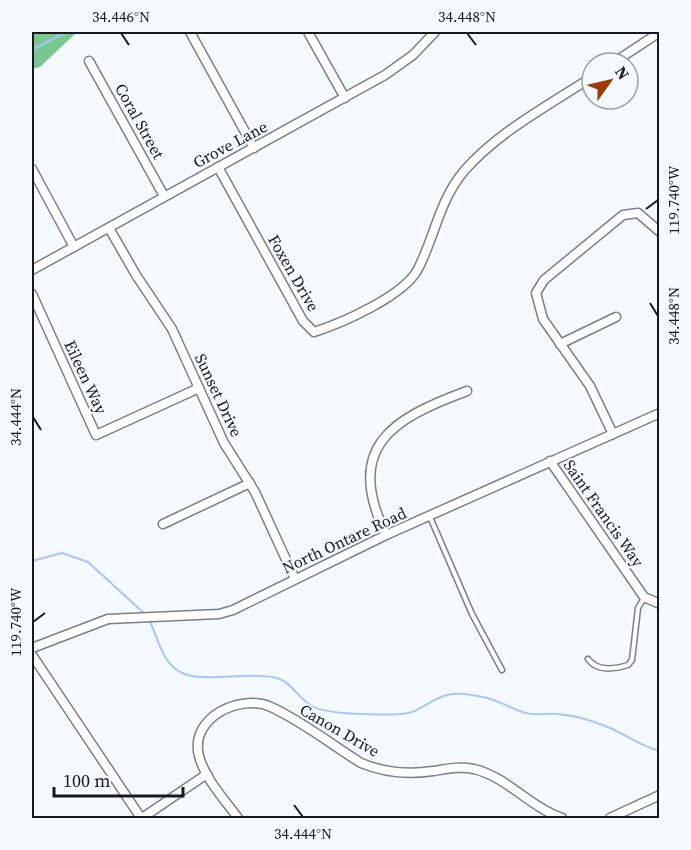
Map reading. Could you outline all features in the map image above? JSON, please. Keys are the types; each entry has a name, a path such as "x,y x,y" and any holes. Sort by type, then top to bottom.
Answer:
{"street":[{"path":"190,32 254,148"},
{"path":"308,32 345,99"},
{"name":"Grove Lane","path":"32,270 345,99 400,65 435,32"},
{"path":"631,51 660,32"},
{"name":"Coral Street","path":"89,61 164,196"},
{"name":"Foxen Drive","path":"218,167 303,321 314,332 365,310 409,282 418,268 444,202 464,171 492,144 580,85"},
{"path":"32,170 74,247"},
{"path":"613,434 590,386 538,309 536,298 540,283 623,214 638,213 660,232"},
{"name":"Sunset Drive","path":"109,228 136,275 172,329 230,454 250,483 295,579"},
{"name":"Eileen Way","path":"32,294 96,435 199,388"},
{"path":"560,344 616,317"},
{"path":"386,535 376,512 370,486 373,464 381,443 404,418 466,391"},
{"name":"North Ontare Road","path":"32,648 121,616 219,614 246,605 386,535 660,413"},
{"name":"Saint Francis Way","path":"550,461 644,597"},
{"path":"163,524 250,483"},
{"path":"644,597 660,604"},
{"path":"32,655 142,819 207,774"},
{"name":"Canon Drive","path":"238,819 207,774 200,761 198,746 208,721 230,706 262,704 271,707 361,763 376,769 392,773 456,767 475,769 494,777 530,802 562,819"},
{"path":"610,819 660,795"}],"lane":[{"path":"430,516 472,614 502,670"},
{"path":"588,659 592,665 601,668 628,665 632,660 638,608 644,597"}],"green space":[{"path":"32,32 77,32 40,67 32,69"}],"waterway":[{"path":"32,50 66,32"},
{"path":"32,561 62,553 88,562 146,615"},
{"path":"149,620 165,657 175,669 182,673 202,677 266,676 277,678 287,683 307,703 319,709 355,714 402,714 417,710 444,696 466,694 489,698 530,714 557,714 584,719 660,751"}]}
